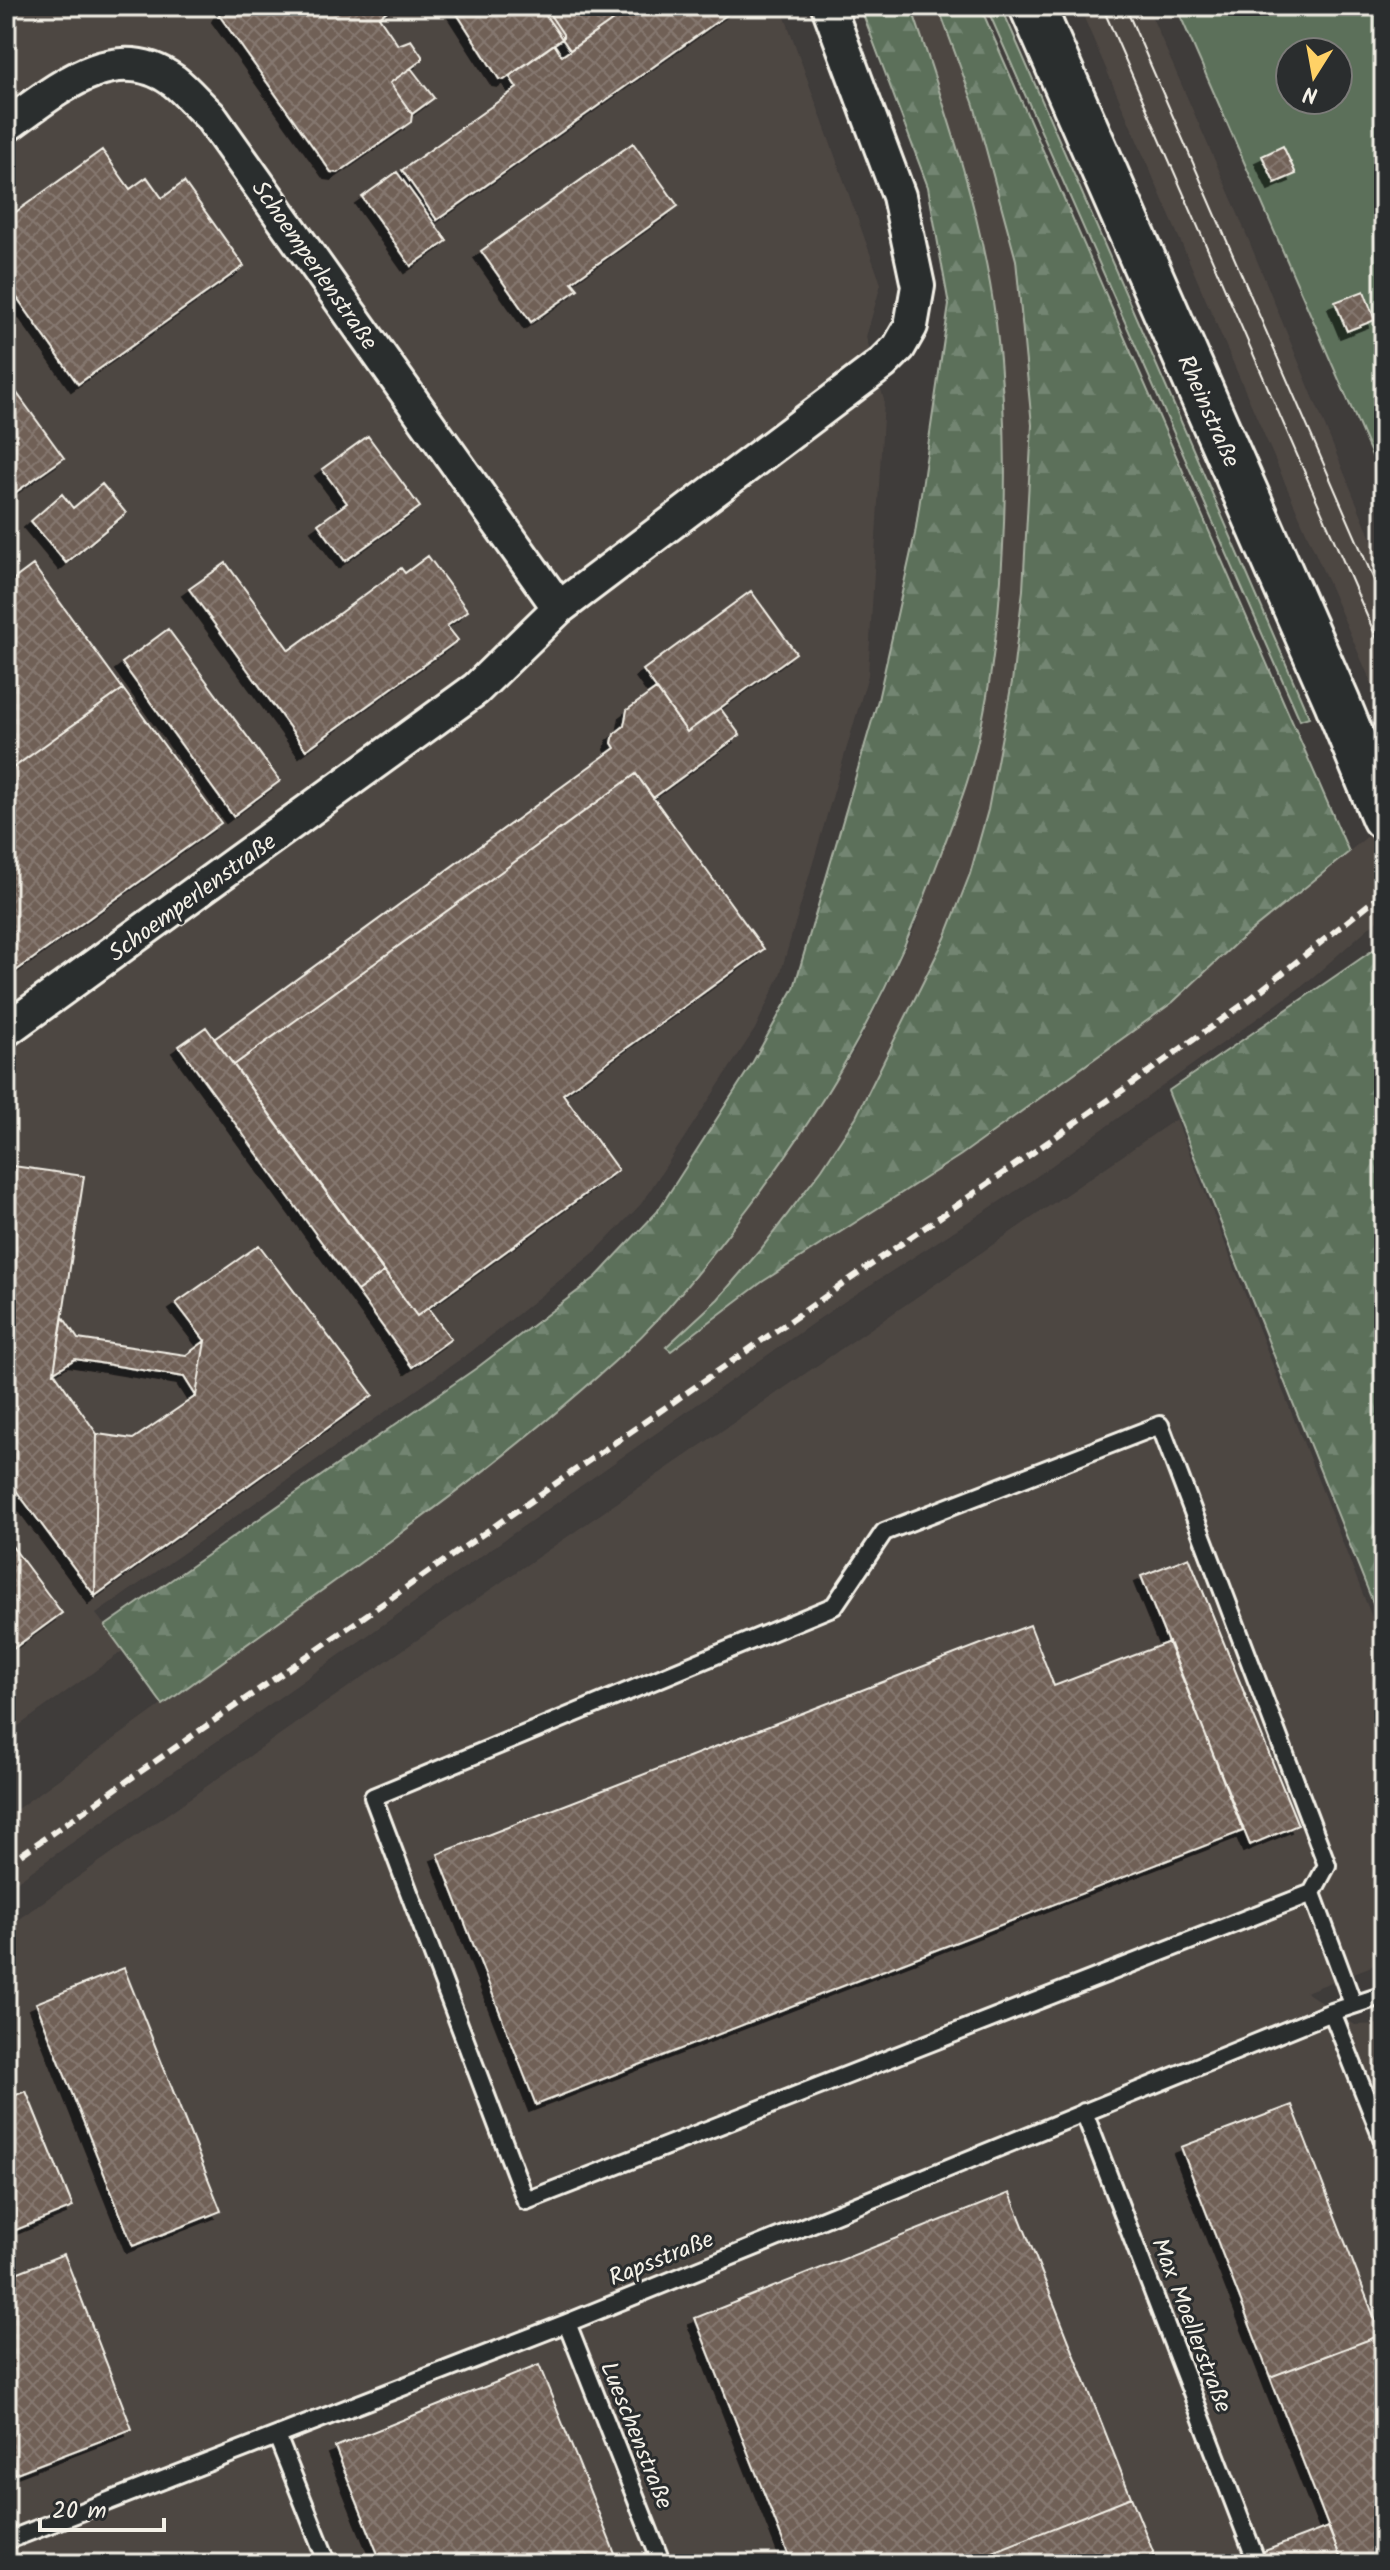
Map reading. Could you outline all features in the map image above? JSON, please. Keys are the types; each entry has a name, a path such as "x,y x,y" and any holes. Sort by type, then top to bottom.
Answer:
{"main road":[{"name":"Rheinstraße","path":"1032,6 1337,702 1384,817"}],"street":[{"name":"Schoemperlenstraße","path":"6,1030 476,689 559,608 883,363 899,347 911,326 918,303 918,286 899,196 828,6"},
{"name":"Schoemperlenstraße","path":"6,126 77,76 124,62 172,80 210,116 559,608"}],"lane":[{"path":"1312,1893 526,2201 373,1797 834,1606 884,1532 1160,1425 1327,1865 1312,1893 1353,2004"},
{"name":"Rapsstraße","path":"6,2541 567,2323 1332,2012 1384,1995"},
{"path":"1332,2012 1384,2143"},
{"name":"Max Moellerstraße","path":"1084,2112 1254,2555"},
{"name":"Lueschenstraße","path":"567,2323 662,2564"},
{"path":"277,2436 328,2564"}],"shaded area":[{"path":"6,6 781,6 881,284 866,337 884,400 868,675 780,975 755,1029 641,1204 596,1251 472,1351 96,1614 124,1650 6,1735"},
{"path":"911,6 938,6 974,105 1016,260 1032,425 1023,590 1012,682 988,810 970,874 945,938 856,1117 822,1169 761,1249 718,1299 666,1347 671,1351 762,1282 961,1155 1173,1002 1235,944 1384,823 1384,914 1305,984 1019,1189 836,1307 6,1889 6,1817 448,1499 629,1348 674,1302 764,1187 853,1053 883,995 915,927 970,773 997,610 1004,464 996,319 966,174"},
{"path":"1079,6 1147,6 1233,202 1384,570 1384,712"},
{"path":"1176,1119 1384,1648 1384,1961 1306,1992 1355,2025 1384,2024 1384,2564 6,2564 6,1928 302,1719"}],"green space":[{"path":"860,6 911,6 950,123 982,242 996,323 1001,375 1005,489 999,608 992,666 970,772 921,907 880,998 833,1084 748,1208 645,1333 573,1398 459,1490 163,1705 105,1626 478,1367 596,1277 657,1212 750,1067 794,988 878,700 915,534 949,305 928,187"},
{"path":"938,6 980,6 1349,852 1235,944 1173,1002 961,1155 762,1282 671,1351 666,1347 718,1299 761,1249 822,1169 856,1117 945,938 970,874 988,810 1012,682 1023,590 1032,425 1016,260 974,105"},
{"path":"986,6 1001,6 1309,717 1300,720"},
{"path":"1176,6 1384,6 1384,483"},
{"path":"1379,946 1384,960 1384,1630 1168,1091"}],"building":[{"path":"224,6 394,6 379,17 398,45 411,40 422,56 422,60 390,83 412,114 411,122 338,173 331,172 219,15"},
{"path":"452,6 544,6 563,38 504,80 499,79"},
{"path":"539,6 633,6 570,50"},
{"path":"633,6 739,6 437,220 402,170 517,88 509,76 554,44 562,56"},
{"path":"411,68 434,98 412,114 390,83"},
{"path":"633,143 678,206 572,282 578,289 531,322 481,251"},
{"path":"1283,146 1296,174 1275,183 1262,156"},
{"path":"102,150 130,189 147,177 162,198 184,182 244,266 78,384 6,282 6,219"},
{"path":"397,172 447,241 411,266 362,197"},
{"path":"1364,291 1375,320 1347,331 1335,302"},
{"path":"6,378 64,458 6,499"},
{"path":"368,436 420,507 345,561 318,524 347,503 322,469"},
{"path":"102,484 126,513 66,563 31,521 62,494 73,508"},
{"path":"428,556 468,611 447,626 458,640 306,750 189,589 226,563 289,650 401,568 405,573"},
{"path":"33,565 123,689 6,773 6,585"},
{"path":"751,591 796,653 687,732 643,670"},
{"path":"168,629 280,781 233,816 122,663"},
{"path":"123,689 221,823 6,978 6,773"},
{"path":"656,689 687,732 720,708 740,735 653,798 636,774 234,1065 214,1039 615,748 612,743 614,734 624,726 627,710"},
{"path":"636,774 764,949 563,1094 618,1170 417,1316 234,1065"},
{"path":"206,1027 384,1272 357,1291 179,1046"},
{"path":"6,1165 84,1176 54,1372 97,1434 95,1596 6,1477"},
{"path":"259,1245 373,1395 95,1596 97,1434 133,1439 196,1396 205,1341 176,1303"},
{"path":"384,1272 417,1316 428,1308 451,1339 412,1367 357,1291"},
{"path":"63,1317 78,1339 186,1355 205,1341 196,1396 184,1377 75,1359 54,1372"},
{"path":"6,1538 62,1613 6,1654"},
{"path":"1189,1557 1298,1825 1250,1845 1141,1576"},
{"path":"1030,1625 1054,1686 1169,1642 1243,1831 536,2105 438,1854"},
{"path":"124,1968 221,2211 133,2246 36,2003"},
{"path":"26,2091 73,2207 6,2234 6,2099"},
{"path":"1292,2105 1381,2335 1270,2377 1181,2147"},
{"path":"1010,2193 1131,2497 963,2564 792,2564 695,2318"},
{"path":"64,2254 132,2429 6,2477 6,2277"},
{"path":"1381,2335 1384,2564 1343,2564 1270,2377"},
{"path":"539,2365 619,2564 382,2564 335,2447"},
{"path":"1131,2497 1158,2564 963,2564"},
{"path":"1328,2527 1343,2564 1231,2564 1254,2555"}],"tram line":[{"path":"1102,6 1384,655"},
{"path":"1125,6 1384,603"}],"railway":[{"path":"6,1865 1120,1092 1245,1003 1384,892"}]}
